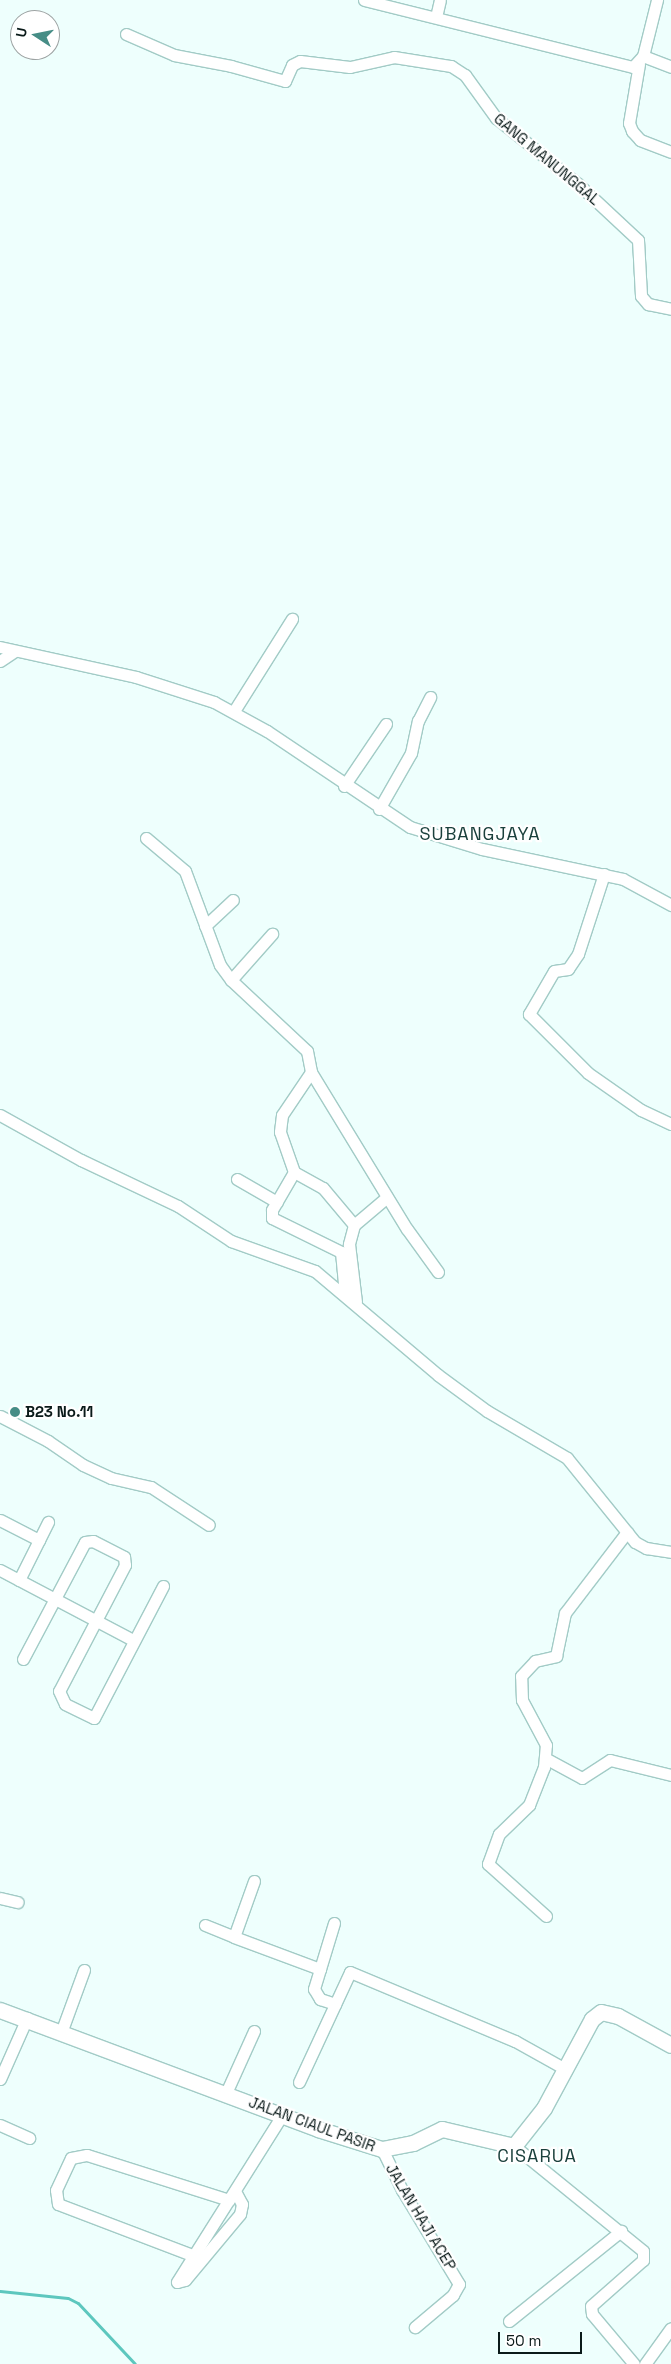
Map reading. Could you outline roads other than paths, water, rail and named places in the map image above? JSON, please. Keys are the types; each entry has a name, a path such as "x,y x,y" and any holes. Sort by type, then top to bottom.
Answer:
{"street":[{"path":"364,0 629,66 641,60 671,67"},
{"path":"436,17 440,0"},
{"path":"657,0 641,60 629,123 632,131 640,140 671,152"},
{"name":"GANG MANUNGGAL","path":"126,34 174,55 231,66 285,82 292,65 300,62 350,67 394,57 451,66 465,75 496,118 578,184 638,240 641,296 648,304 671,308"},
{"path":"234,711 292,619"},
{"path":"0,647 144,679 234,711 379,809 410,826 444,838 604,874 637,885 671,905"},
{"path":"0,662 15,651"},
{"path":"379,809 411,753 420,715 430,697"},
{"path":"344,786 386,724"},
{"path":"146,838 185,871 220,965 231,980 298,1040 307,1051 311,1072 387,1197 438,1272"},
{"path":"604,874 578,954 566,970 554,971 529,1014 588,1074 641,1110 671,1124"},
{"path":"205,926 233,900"},
{"path":"231,980 272,934"},
{"path":"311,1072 287,1104 280,1123 294,1172 323,1188 354,1225"},
{"path":"0,1115 81,1160 178,1206 231,1241 304,1265 356,1302 438,1375 487,1411 566,1458 627,1532 646,1548 671,1552"},
{"path":"294,1172 271,1214 277,1221 345,1248"},
{"path":"237,1180 277,1202"},
{"path":"345,1294 345,1248 354,1225 387,1197"},
{"path":"345,1248 356,1302"},
{"path":"0,1416 48,1440 83,1465 111,1478 151,1487 210,1525"},
{"path":"0,1520 39,1540"},
{"path":"19,1580 48,1522"},
{"path":"546,1916 488,1864 499,1834 529,1805 541,1781 546,1745 522,1700 521,1676 535,1661 556,1656 564,1613 627,1532"},
{"path":"23,1659 58,1598 87,1540 119,1554 125,1559 125,1565 59,1691 60,1699 78,1713 90,1718 98,1713 163,1586"},
{"path":"0,1570 58,1598 134,1640"},
{"path":"545,1758 582,1778 610,1760 671,1775"},
{"path":"234,1937 254,1881"},
{"path":"0,1898 18,1902"},
{"path":"334,1923 314,1993 335,2004"},
{"path":"205,1925 320,1969"},
{"path":"62,2030 84,1970"},
{"path":"299,2082 335,2004 344,1978 353,1972 450,2017 515,2042 564,2069"},
{"name":"JALAN CIAUL PASIR","path":"0,2010 62,2030 226,2093 382,2148 413,2143 442,2129 514,2146"},
{"path":"634,2364 591,2309 592,2301 644,2258 641,2246 514,2146 544,2108 592,2019 601,2012 618,2016 671,2045"},
{"path":"0,2079 27,2018"},
{"path":"226,2093 254,2031"},
{"path":"192,2255 58,2204 56,2190 70,2158 87,2155 232,2196 242,2204 240,2214 185,2280 177,2282 192,2255 232,2196 283,2114"},
{"path":"0,2125 29,2138"},
{"name":"JALAN HAJI ACEP","path":"382,2148 459,2284 453,2295 416,2327"},
{"path":"509,2321 621,2231"},
{"path":"646,2364 671,2328"}],"waterway":[{"path":"0,2291 68,2298 78,2303 135,2364"}],"place":[{"name":"B23 No.11","path":"15,1412"}],"district":[{"name":"SUBANGJAYA","path":"480,834"},
{"name":"CISARUA","path":"537,2156"}]}
